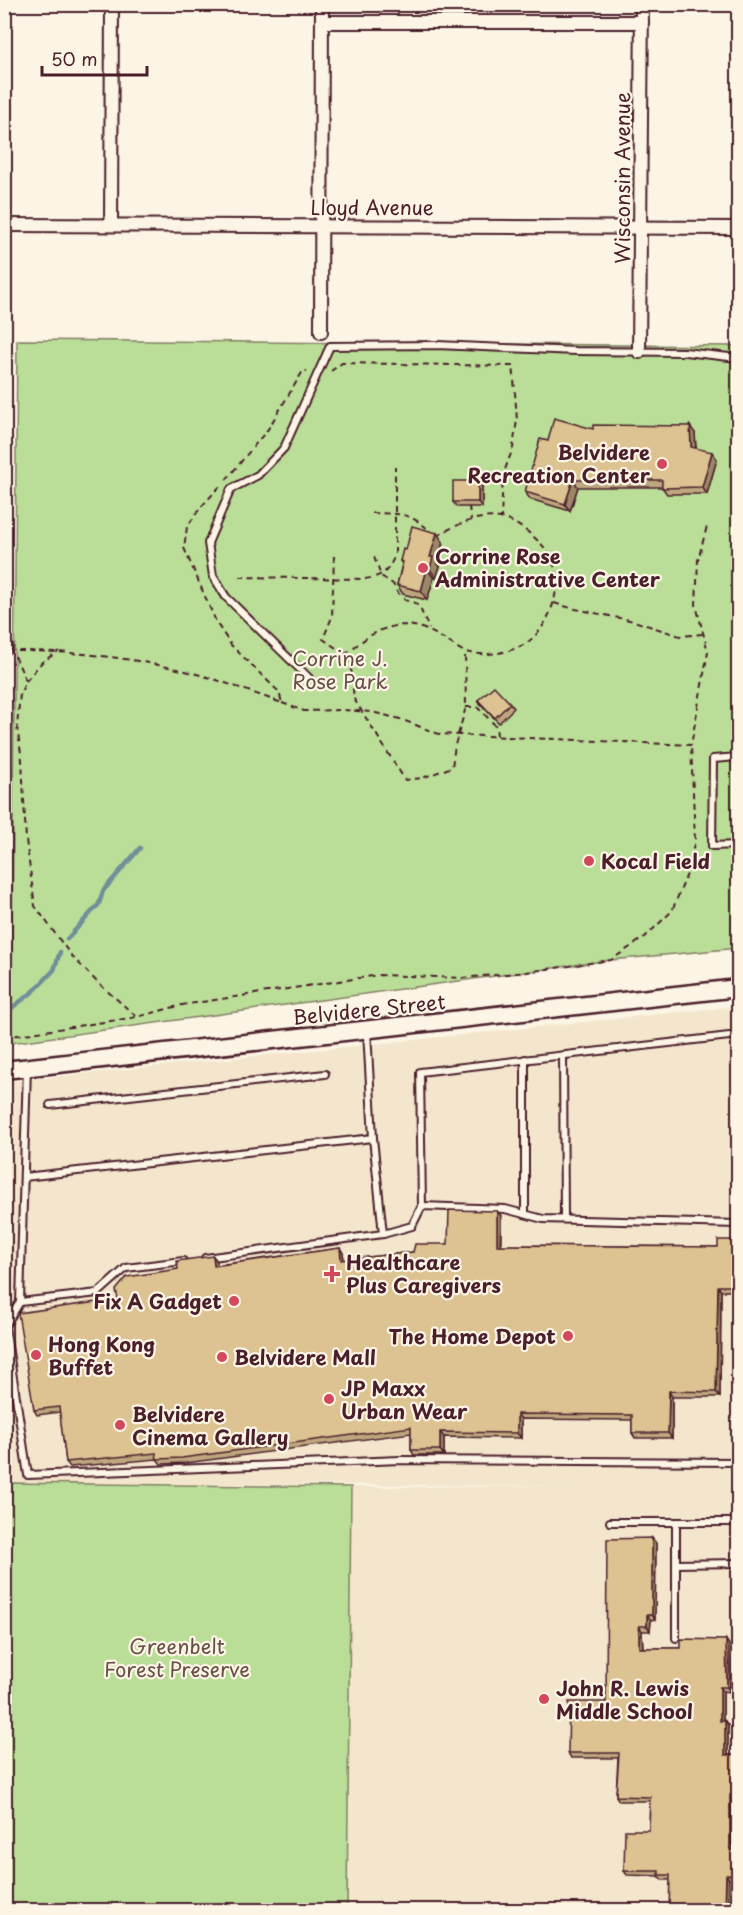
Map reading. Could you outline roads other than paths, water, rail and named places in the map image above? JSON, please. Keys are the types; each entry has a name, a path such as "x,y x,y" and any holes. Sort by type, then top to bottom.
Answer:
{"main road":[{"name":"Belvidere Street","path":"4,1070 738,988"}],"street":[{"path":"111,225 112,4"},
{"path":"321,332 322,4"},
{"name":"Wisconsin Avenue","path":"639,352 642,4"},
{"path":"322,22 642,22"},
{"name":"Lloyd Avenue","path":"4,225 738,228"}],"lane":[{"path":"309,678 226,597 213,576 208,543 231,489 258,475 284,448 330,346 437,345 685,352 738,358"},
{"path":"738,757 712,759 712,846 738,845"},
{"path":"367,1030 373,1138 383,1234"},
{"path":"196,1259 383,1234 412,1227 422,1206 420,1072 738,1035"},
{"path":"563,1055 564,1219"},
{"path":"525,1059 525,1214"},
{"path":"27,1067 20,1302 5,1326 28,1475 400,1460 738,1462"},
{"path":"50,1105 325,1074"},
{"path":"24,1177 373,1138"},
{"path":"422,1206 505,1209 543,1219 738,1224"},
{"path":"20,1302 98,1293 126,1268 187,1260"},
{"path":"610,1522 738,1522"},
{"path":"676,1522 676,1638"},
{"path":"676,1564 738,1563"}],"waterway":[{"path":"67,939 99,904 103,891 140,848"},
{"path":"4,1007 9,1010 34,991 54,970 60,952"}],"place":[{"name":"Belvidere Recreation Center","path":"662,464"},
{"name":"Corrine Rose Administrative Center","path":"423,568"},
{"name":"Kocal Field","path":"589,861"},
{"name":"Healthcare Plus Caregivers","path":"332,1274"},
{"name":"Fix A Gadget","path":"234,1301"},
{"name":"The Home Depot","path":"568,1336"},
{"name":"Hong Kong Buffet","path":"36,1355"},
{"name":"Belvidere Mall","path":"222,1357"},
{"name":"JP Maxx Urban Wear","path":"329,1399"},
{"name":"Belvidere Cinema Gallery","path":"120,1425"},
{"name":"John R. Lewis Middle School","path":"544,1699"}],"park label":[{"name":"Corrine J. Rose Park","path":"340,670"},
{"name":"Greenbelt Forest Preserve","path":"177,1658"}]}
